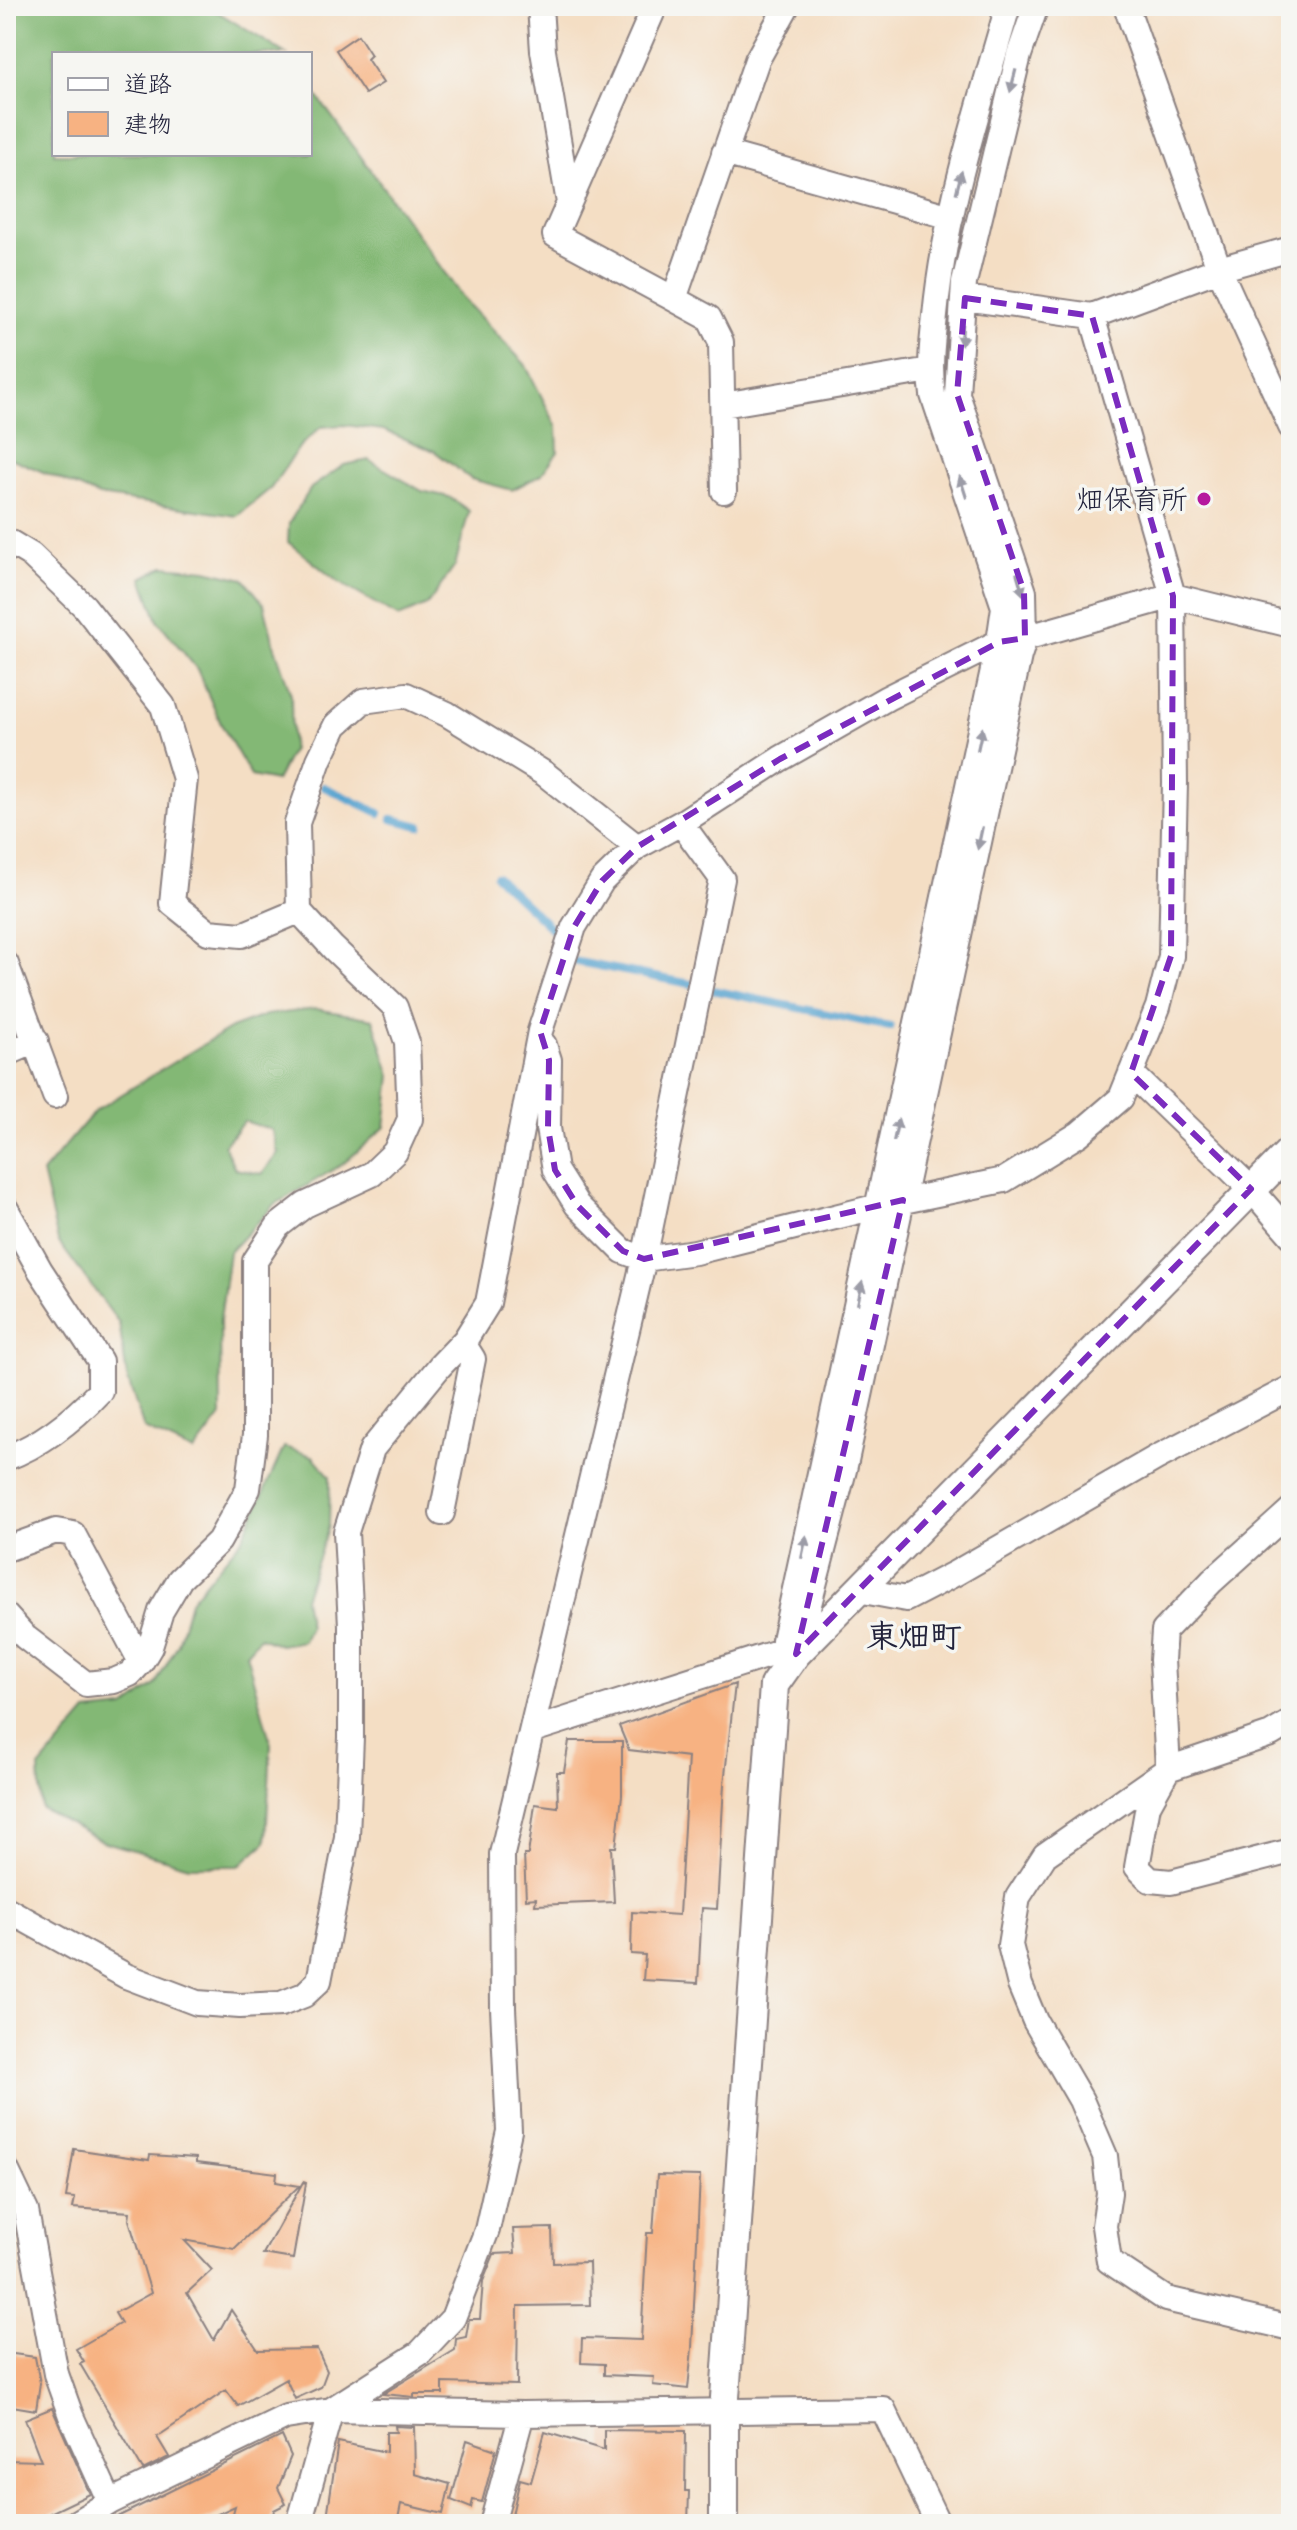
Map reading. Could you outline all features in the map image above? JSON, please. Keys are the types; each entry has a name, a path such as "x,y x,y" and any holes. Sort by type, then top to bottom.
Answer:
{"street":[{"path":"540,6 543,51 569,203"},
{"path":"655,6 555,235 709,318 721,342 724,491"},
{"path":"674,299 757,60 787,6"},
{"path":"724,2524 724,2412 774,1685 789,1652 844,1470 1004,607 933,395 930,370 939,274 951,217 1008,6"},
{"path":"891,1204 1025,638 1024,592 957,394 964,283 1019,55 1036,6"},
{"path":"1126,6 1219,269 1291,427"},
{"path":"724,153 951,217"},
{"path":"965,298 1092,316 1219,269 1291,249"},
{"path":"540,1031 549,1060 548,1128 555,1170 577,1205 623,1251 644,1259 695,1252 1004,1180 1079,1134 1121,1098 1158,1007 1171,956 1175,783 1173,596 1092,316"},
{"path":"723,405 930,370"},
{"path":"6,540 31,555 84,606 163,706 185,779 172,903 208,932 242,935 299,911"},
{"path":"6,1909 126,1976 197,2003 240,2006 281,2004 304,1995 319,1981 347,1837 351,1667 346,1532 372,1449 440,1366 463,1343 488,1303 540,1031 574,927 602,881 637,847 681,823 780,759 887,698 999,642 1025,638 1173,596 1291,625"},
{"path":"6,1616 25,1637 86,1684 114,1681 130,1674 141,1662 150,1647 161,1611 180,1579 219,1541 248,1489 255,1435 255,1261 278,1226 305,1205 372,1174 395,1152 410,1119 407,1042 395,1007 299,911 297,823 319,760 336,725 363,701 406,695 447,714 545,774 637,847"},
{"path":"299,2524 331,2410 420,2353 453,2318 487,2230 509,2131 503,2008 502,1854 644,1259 722,879 681,823"},
{"path":"6,964 55,1096"},
{"path":"6,1054 36,1041"},
{"path":"1131,1073 1251,1189 1291,1235"},
{"path":"533,1730 789,1652 858,1590 1291,1150"},
{"path":"6,1209 40,1270 100,1361 100,1391 77,1416 29,1449 6,1458"},
{"path":"442,1513 473,1359 463,1343"},
{"path":"858,1590 906,1599 1156,1458 1291,1388"},
{"path":"1291,1510 1212,1581 1164,1631 1162,1660 1168,1769 1148,1805 1137,1867 1150,1880 1171,1882 1291,1851"},
{"path":"6,1549 56,1531 73,1534 141,1662"},
{"path":"1289,2323 1166,2299 1109,2261 1104,2226 1109,2193 1105,2156 1081,2100 1035,2021 1020,1985 1010,1945 1018,1897 1045,1855 1168,1769 1271,1734 1291,1722"},
{"path":"6,2169 26,2211 56,2374 71,2416 110,2502"},
{"path":"74,2524 110,2502 286,2417 331,2410 522,2414 883,2409 938,2524"},
{"path":"492,2524 522,2414"}],"highlighted area":[{"path":"965,298 1092,316 1173,596 1171,956 1131,1073 1251,1189 796,1654 903,1200 644,1259 623,1251 577,1205 555,1170 548,1128 549,1060 540,1031 574,927 602,881 637,847 780,759 999,642 1025,638 1024,592 957,394"}],"green space":[{"path":"6,6 208,6 283,52 52,52 52,156 312,156 312,89 465,301 525,364 557,427 558,452 541,475 512,490 471,479 434,451 383,430 345,425 321,427 300,446 271,488 237,516 99,496 6,456"},
{"path":"369,460 422,491 449,497 469,511 455,566 427,605 399,617 338,582 288,542 289,523 311,488 344,465"},
{"path":"164,566 206,570 244,579 264,604 291,695 292,749 276,781 251,776 221,724 197,669 158,621 142,578"},
{"path":"316,1009 373,1019 391,1076 385,1127 343,1164 274,1205 229,1252 220,1320 221,1416 194,1452 144,1429 127,1377 119,1323 58,1241 42,1173 95,1111 231,1028 266,1015","holes":["244,1121 272,1130 278,1153 262,1174 235,1169 224,1145"]},
{"path":"284,1447 313,1456 330,1476 329,1526 304,1598 309,1627 303,1641 280,1645 260,1637 246,1653 271,1744 266,1842 239,1866 189,1866 102,1841 41,1808 39,1768 87,1712 125,1708 155,1685 178,1644 190,1601 243,1538"}],"building":[{"path":"358,35 371,55 367,59 383,83 365,94 336,50"},
{"path":"735,1684 724,1784 717,1909 702,1908 698,1983 643,1980 645,1955 631,1954 632,1912 679,1915 688,1757 629,1750 619,1726"},
{"path":"569,1741 622,1741 622,1795 616,1847 611,1847 614,1902 535,1905 536,1898 526,1899 524,1855 528,1855 535,1804 558,1807 557,1772 564,1772"},
{"path":"74,2149 149,2160 150,2155 196,2158 196,2163 277,2173 276,2182 299,2186 234,2249 184,2240 212,2270 187,2293 214,2340 231,2310 258,2350 317,2349 327,2371 321,2387 295,2399 286,2379 238,2406 226,2390 157,2437 169,2457 143,2470 80,2364 84,2362 76,2349 121,2323 115,2313 151,2293 129,2220 130,2212 73,2208 75,2198 66,2197"},
{"path":"657,2175 700,2176 688,2389 653,2385 654,2377 604,2375 604,2364 581,2363 582,2338 641,2340 647,2233 653,2233"},
{"path":"303,2182 306,2183 293,2259 263,2254"},
{"path":"552,2228 553,2263 589,2262 590,2305 518,2306 517,2385 443,2383 443,2394 414,2394 414,2397 383,2394 455,2350 456,2339 466,2337 469,2319 480,2319 483,2281 494,2254 515,2253 513,2229"},
{"path":"6,2353 35,2357 40,2383 36,2410 6,2405"},
{"path":"52,2408 90,2494 50,2513 52,2519 38,2524 6,2524 6,2460 41,2461 25,2419"},
{"path":"395,2426 414,2427 415,2474 450,2484 443,2514 401,2504 397,2524 326,2524 338,2442 386,2452 386,2432 396,2432"},
{"path":"604,2430 686,2431 688,2524 510,2524 520,2479 531,2482 545,2432 604,2450"},
{"path":"282,2436 291,2456 278,2488 286,2504 274,2510 271,2524 230,2524 235,2506 196,2524 103,2524"},
{"path":"467,2440 496,2450 482,2502 473,2500 471,2508 451,2500"}],"waterway":[{"path":"324,787 379,813"},
{"path":"392,819 420,826"},
{"path":"496,876 556,933"},
{"path":"573,961 691,984"},
{"path":"708,989 890,1027"}],"place":[{"name":"畑保育所","path":"1204,499"}],"district":[{"name":"東畑町","path":"914,1636"}]}
